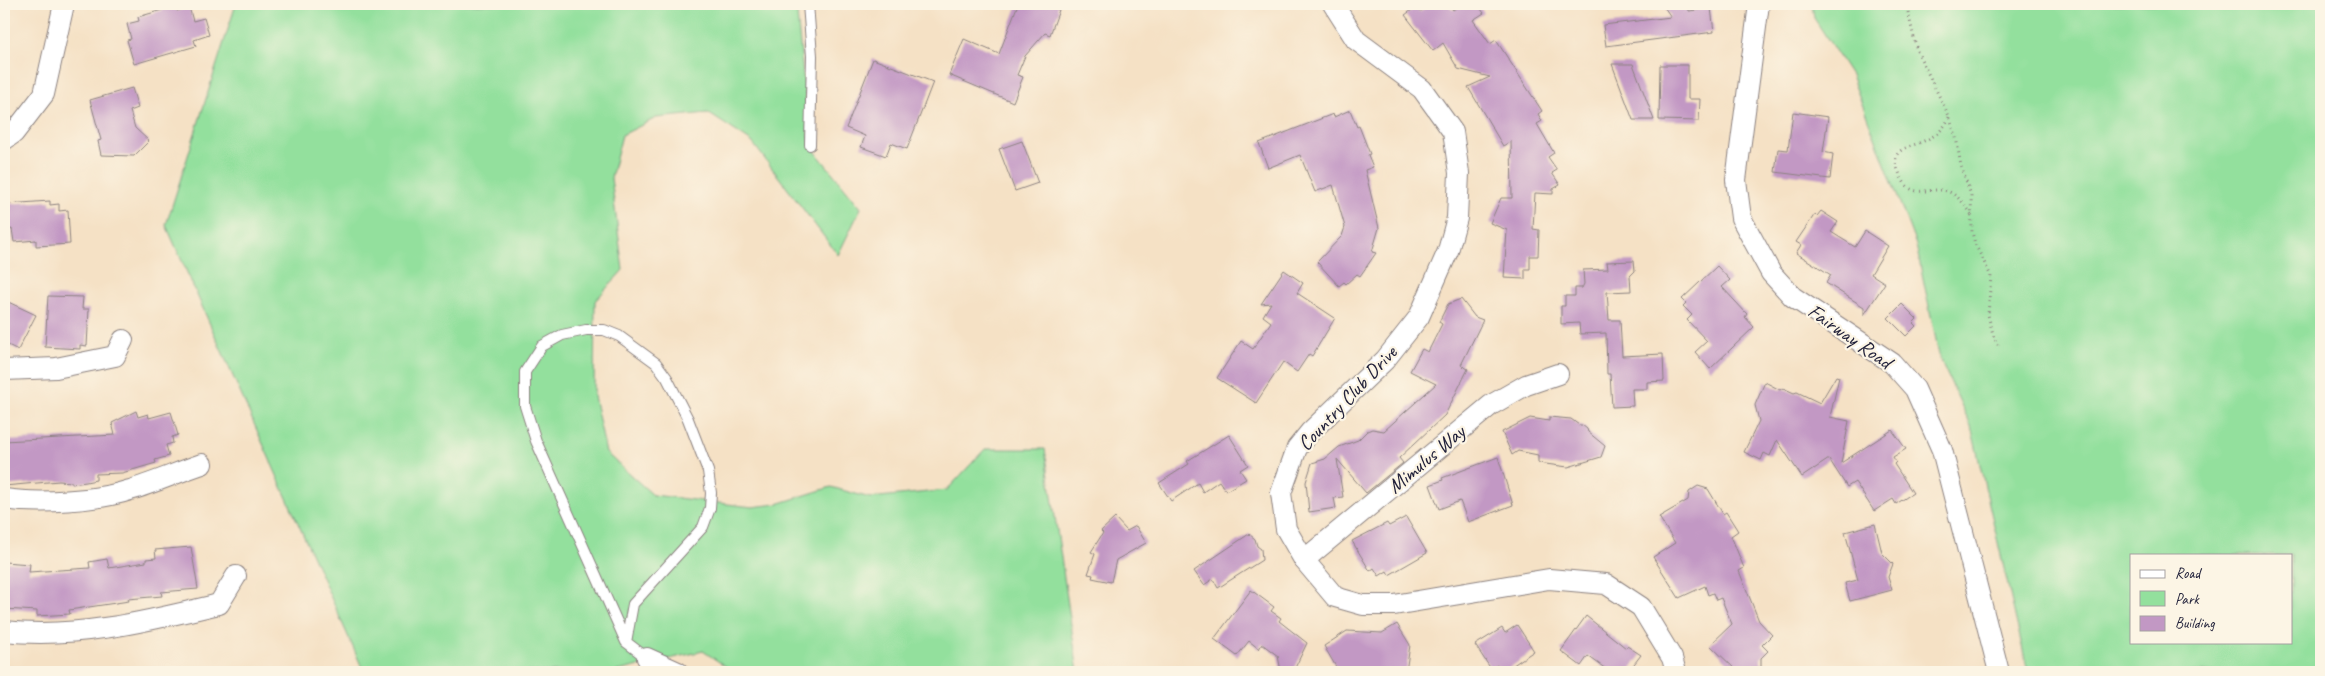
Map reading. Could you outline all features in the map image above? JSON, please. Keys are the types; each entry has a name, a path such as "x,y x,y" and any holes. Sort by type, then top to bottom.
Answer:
{"street":[{"path":"4,140 14,133 44,94 64,4"},
{"name":"Country Club Drive","path":"1333,4 1356,40 1422,89 1453,132 1459,173 1457,218 1448,251 1419,317 1384,360 1310,432 1297,448 1281,493 1286,529 1304,560 1335,597 1363,604 1394,604 1549,579 1606,584 1641,607 1672,658 1676,672"},
{"name":"Fairway Road","path":"1759,4 1736,180 1741,218 1771,274 1792,297 1892,363 1915,389 1942,450 2000,672"},
{"path":"4,370 56,368 115,356 123,340"},
{"name":"Mimulus Way","path":"1304,560 1491,405 1526,385 1558,374"},
{"path":"4,499 56,501 109,495 129,491 202,464"},
{"path":"4,631 71,632 131,625 219,604 236,576"},
{"path":"647,658 678,672"}],"lane":[{"path":"808,4 812,56 810,145"},
{"path":"626,642 633,604 703,527 710,508 711,493 708,471 688,419 667,378 656,363 619,336 604,330 586,330 562,334 542,346 525,372 525,406 536,441 626,642 647,658"}],"path":[{"path":"1908,12 1917,50 1949,116 1956,137 1961,166 1971,195 1972,232 1975,244 1991,276 1988,315 1990,326 2000,348"},
{"path":"1949,116 1941,132 1931,139 1902,149 1896,155 1896,163 1902,180 1909,188 1921,192 1947,191 1957,197 1973,215"}],"green space":[{"path":"236,4 796,4 810,145 861,208 838,255 752,142 708,113 656,118 622,135 611,178 623,270 595,301 594,396 606,453 653,495 752,507 777,504 831,487 870,498 947,490 985,449 1045,449 1078,672 734,672 703,651 614,672 364,672 166,225"},
{"path":"1812,4 2321,4 2321,672 2028,672 1971,426 1940,359 1916,245 1851,75 1814,18"}],"building":[{"path":"174,4 177,11 189,7 193,21 204,18 209,35 194,40 196,46 134,64 127,40 131,39 127,24 139,21 138,17 162,10 161,8"},
{"path":"1018,4 1059,4 1057,9 1059,10 1050,35 1045,33 1025,56 1017,75 1023,77 1013,102 949,75 964,39 999,54"},
{"path":"1430,4 1448,4 1453,10 1461,4 1477,4 1484,13 1473,20 1490,44 1496,40 1542,111 1538,114 1542,121 1537,124 1554,153 1548,157 1557,170 1552,173 1560,185 1553,189 1553,194 1535,193 1533,229 1539,230 1538,256 1530,256 1530,269 1525,269 1525,279 1504,278 1507,230 1490,223 1501,198 1512,198 1511,141 1503,146 1468,87 1490,77 1458,69 1443,43 1433,51 1405,15 1416,7 1420,12"},
{"path":"1662,4 1688,4 1689,11 1711,8 1714,32 1606,46 1603,25 1671,17"},
{"path":"873,59 933,82 907,149 891,143 886,156 861,147 865,136 846,128"},
{"path":"1612,64 1633,64 1654,120 1633,120"},
{"path":"1660,65 1688,65 1688,99 1700,99 1699,121 1659,120"},
{"path":"132,88 138,108 130,111 135,128 149,141 134,156 101,155 98,141 101,140 90,100"},
{"path":"1350,110 1357,127 1359,126 1370,154 1368,155 1373,167 1365,170 1379,228 1372,252 1376,253 1360,276 1357,274 1346,284 1344,282 1339,286 1317,262 1342,236 1345,227 1333,185 1315,192 1300,155 1268,168 1259,143 1333,114 1334,117"},
{"path":"1793,112 1828,117 1823,152 1833,154 1830,179 1775,172 1778,149 1788,150"},
{"path":"1022,141 1038,183 1015,191 999,149"},
{"path":"50,201 50,205 59,204 59,211 68,210 70,244 36,246 36,240 14,242 12,229 8,230 6,204"},
{"path":"1821,211 1838,222 1831,232 1855,247 1865,231 1888,246 1871,274 1885,283 1864,315 1864,307 1826,283 1831,275 1796,253 1801,245 1796,242 1815,214 1817,216"},
{"path":"1634,261 1635,271 1630,276 1631,291 1607,292 1609,320 1620,320 1622,356 1663,354 1664,381 1647,382 1647,389 1632,389 1633,406 1612,407 1610,374 1607,374 1606,333 1580,334 1579,323 1561,324 1561,306 1565,306 1565,296 1575,296 1575,288 1582,288 1584,284 1583,270 1608,269 1607,262"},
{"path":"1717,266 1730,280 1722,287 1747,314 1745,317 1754,327 1710,369 1695,352 1707,341 1687,320 1692,315 1683,306 1686,303 1682,299"},
{"path":"1284,270 1303,283 1297,293 1335,318 1312,356 1309,354 1297,372 1283,362 1256,403 1217,378 1241,341 1253,349 1271,322 1263,316 1271,303 1261,304"},
{"path":"48,296 83,297 82,309 89,309 87,346 80,345 80,349 45,347"},
{"path":"1461,299 1475,317 1483,320 1461,365 1468,369 1445,415 1399,458 1403,463 1366,493 1337,459 1343,497 1334,498 1336,508 1309,512 1306,482 1312,463 1325,459 1339,447 1358,440 1367,431 1372,429 1384,431 1436,384 1410,371 1422,349 1428,352 1442,324 1439,322 1448,304"},
{"path":"4,300 36,315 18,350 4,343"},
{"path":"1902,304 1917,319 1913,323 1916,326 1906,336 1888,318"},
{"path":"1836,376 1839,377 1830,417 1849,421 1841,463 1892,430 1906,449 1893,457 1896,462 1894,464 1913,493 1896,504 1893,499 1874,511 1855,482 1847,487 1829,459 1802,477 1777,440 1770,456 1764,453 1761,460 1744,452 1759,421 1755,405 1765,382 1780,390 1783,388 1794,393 1797,392 1820,403"},
{"path":"136,411 138,417 148,414 149,418 171,412 178,435 172,437 173,443 166,445 169,456 155,460 156,463 122,473 96,474 96,480 86,482 72,484 72,482 59,481 4,486 4,441 115,435 112,423"},
{"path":"1549,417 1571,419 1582,425 1605,446 1601,457 1568,467 1538,463 1538,455 1518,451 1512,455 1502,432 1530,418 1549,421"},
{"path":"1229,435 1248,465 1240,470 1246,479 1226,491 1219,481 1203,492 1198,483 1171,501 1159,483 1189,464 1187,461"},
{"path":"1498,457 1513,505 1468,522 1460,501 1439,509 1430,485 1443,480 1442,478"},
{"path":"1698,486 1708,489 1723,514 1726,512 1738,531 1731,536 1744,568 1739,571 1759,621 1772,635 1762,645 1768,651 1761,658 1761,672 1738,672 1710,645 1732,624 1721,598 1716,600 1713,593 1708,595 1705,586 1679,598 1653,557 1675,543 1659,517 1688,500 1689,492"},
{"path":"1406,517 1427,553 1389,575 1387,571 1379,576 1374,568 1370,571 1352,541 1387,523 1389,526"},
{"path":"1115,518 1127,531 1136,526 1146,543 1116,560 1111,582 1092,578 1093,575 1088,574 1095,554 1091,552 1103,533 1101,531"},
{"path":"1875,524 1882,553 1893,564 1888,577 1892,590 1850,601 1845,583 1858,580 1845,532"},
{"path":"1249,534 1255,539 1257,546 1261,549 1262,560 1218,588 1213,579 1204,585 1194,571"},
{"path":"191,547 198,589 161,592 162,596 128,599 129,601 69,610 70,614 37,616 37,611 4,609 4,562 30,564 29,572 90,568 89,562 107,559 109,568 146,562 146,559 156,558 155,550"},
{"path":"1251,590 1274,607 1271,611 1281,618 1279,621 1307,643 1295,668 1281,671 1278,656 1262,644 1259,649 1249,641 1237,656 1214,639"},
{"path":"1586,616 1626,648 1627,646 1641,655 1628,672 1610,672 1588,656 1581,666 1561,651"},
{"path":"1397,624 1410,645 1406,672 1339,672 1324,646 1347,631 1382,633"},
{"path":"1517,625 1534,651 1503,672 1497,665 1491,669 1475,645 1502,628 1505,633"}]}
